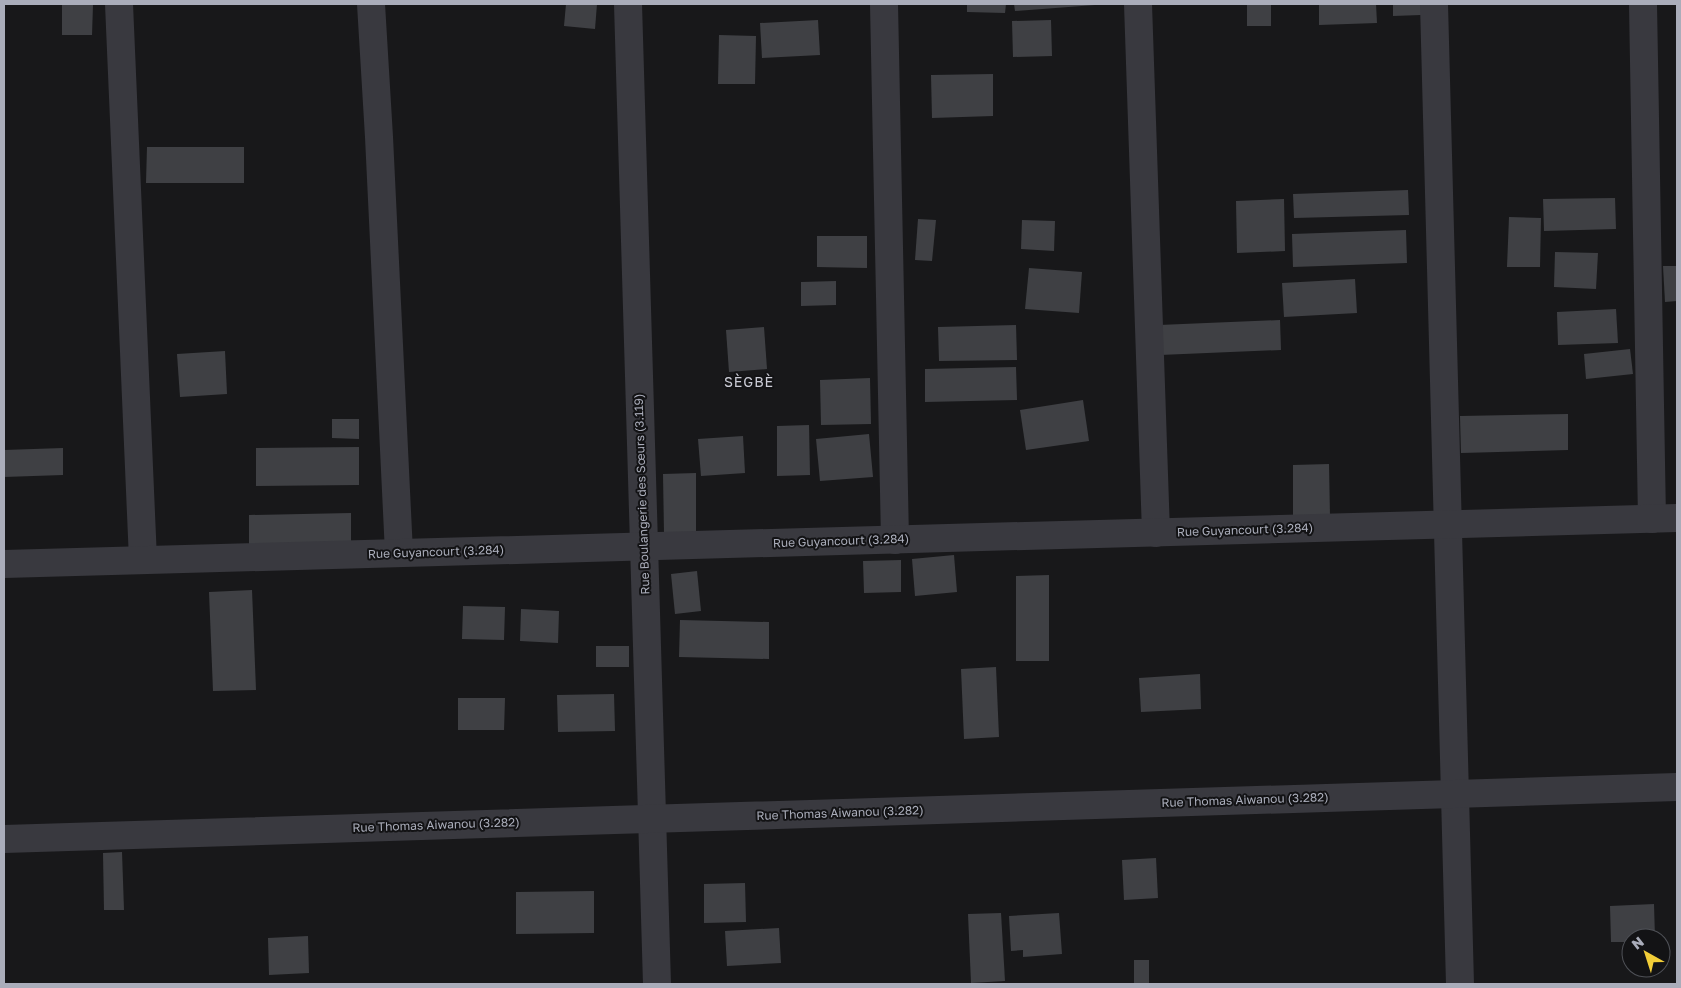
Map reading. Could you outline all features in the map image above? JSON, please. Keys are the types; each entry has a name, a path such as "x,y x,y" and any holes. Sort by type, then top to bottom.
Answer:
{"street":[{"path":"119,4 143,560"},
{"path":"371,4 399,553"},
{"name":"Rue Boulangerie des Sœurs (3.119)","path":"628,4 657,984"},
{"path":"884,4 895,540"},
{"path":"1138,4 1156,533"},
{"path":"1434,4 1460,984"},
{"path":"1643,4 1664,519"},
{"name":"Rue Guyancourt (3.284)","path":"4,564 1664,519"},
{"name":"Rue Thomas Aiwanou (3.282)","path":"4,839 1677,787"}],"building":[{"path":"62,4 93,5 92,35 62,35"},
{"path":"566,4 597,4 595,29 564,26"},
{"path":"967,4 1006,4 1005,13 967,12"},
{"path":"1014,4 1095,4 1095,5 1015,11"},
{"path":"1247,4 1271,4 1271,26 1247,26"},
{"path":"1319,4 1376,4 1377,23 1319,25"},
{"path":"1393,4 1421,4 1421,15 1393,16"},
{"path":"818,20 820,55 762,58 760,23"},
{"path":"1051,20 1052,56 1013,57 1012,21"},
{"path":"719,35 756,36 755,84 718,84"},
{"path":"993,74 993,116 932,118 931,75"},
{"path":"147,147 244,147 244,183 146,183"},
{"path":"1408,190 1409,215 1294,218 1293,194"},
{"path":"1615,198 1616,229 1544,231 1543,199"},
{"path":"1284,199 1285,251 1237,253 1236,201"},
{"path":"1509,217 1541,218 1540,267 1507,267"},
{"path":"918,219 936,220 932,261 915,260"},
{"path":"1022,220 1055,221 1054,251 1021,249"},
{"path":"1406,230 1407,263 1293,267 1292,234"},
{"path":"817,236 867,236 867,268 817,267"},
{"path":"1555,252 1598,253 1596,289 1554,287"},
{"path":"1663,266 1677,266 1677,301 1665,302"},
{"path":"1029,268 1082,272 1079,313 1025,309"},
{"path":"1355,279 1357,313 1284,317 1282,283"},
{"path":"836,281 836,305 801,306 801,282"},
{"path":"1616,309 1618,343 1558,345 1557,312"},
{"path":"1280,320 1281,350 1160,355 1159,325"},
{"path":"1016,325 1017,360 939,361 938,327"},
{"path":"764,327 767,369 729,372 726,330"},
{"path":"1630,349 1633,374 1586,379 1584,354"},
{"path":"225,351 227,394 180,397 177,354"},
{"path":"1016,367 1017,400 925,402 925,369"},
{"path":"870,378 871,424 821,425 820,380"},
{"path":"1083,400 1089,441 1026,450 1020,410"},
{"path":"1568,414 1568,450 1461,453 1460,416"},
{"path":"332,419 359,419 359,439 332,438"},
{"path":"809,425 810,475 777,476 777,426"},
{"path":"869,434 873,477 820,481 816,439"},
{"path":"743,436 745,473 701,476 698,439"},
{"path":"359,447 359,485 256,486 256,448"},
{"path":"63,448 63,475 4,477 4,450"},
{"path":"1329,464 1330,517 1293,518 1293,465"},
{"path":"696,473 696,533 664,533 663,474"},
{"path":"351,513 351,546 249,548 249,515"},
{"path":"954,555 957,592 915,596 912,559"},
{"path":"901,560 901,592 864,593 863,561"},
{"path":"697,571 701,611 675,614 671,574"},
{"path":"1049,575 1049,661 1016,661 1016,576"},
{"path":"252,590 256,690 213,691 209,592"},
{"path":"463,606 505,607 504,640 462,639"},
{"path":"521,609 559,611 558,643 520,641"},
{"path":"680,620 769,622 769,659 679,657"},
{"path":"596,646 629,646 629,667 596,667"},
{"path":"996,667 999,737 964,739 961,669"},
{"path":"1200,674 1201,709 1141,712 1139,678"},
{"path":"614,694 615,731 558,732 557,695"},
{"path":"458,698 505,698 504,730 458,730"},
{"path":"122,852 124,910 104,910 103,853"},
{"path":"1156,858 1158,898 1124,900 1122,860"},
{"path":"745,883 746,922 704,923 704,884"},
{"path":"594,891 594,933 516,934 516,892"},
{"path":"1654,904 1655,928 1621,928 1621,942 1611,942 1610,906"},
{"path":"1001,913 1005,981 971,983 968,914"},
{"path":"1059,913 1062,954 1023,957 1023,950 1011,951 1009,916"},
{"path":"779,928 781,963 727,966 725,931"},
{"path":"308,936 309,973 269,975 268,938"},
{"path":"1134,960 1149,960 1149,984 1134,984"}],"district":[{"name":"SÈGBÈ","path":"749,382"}]}
